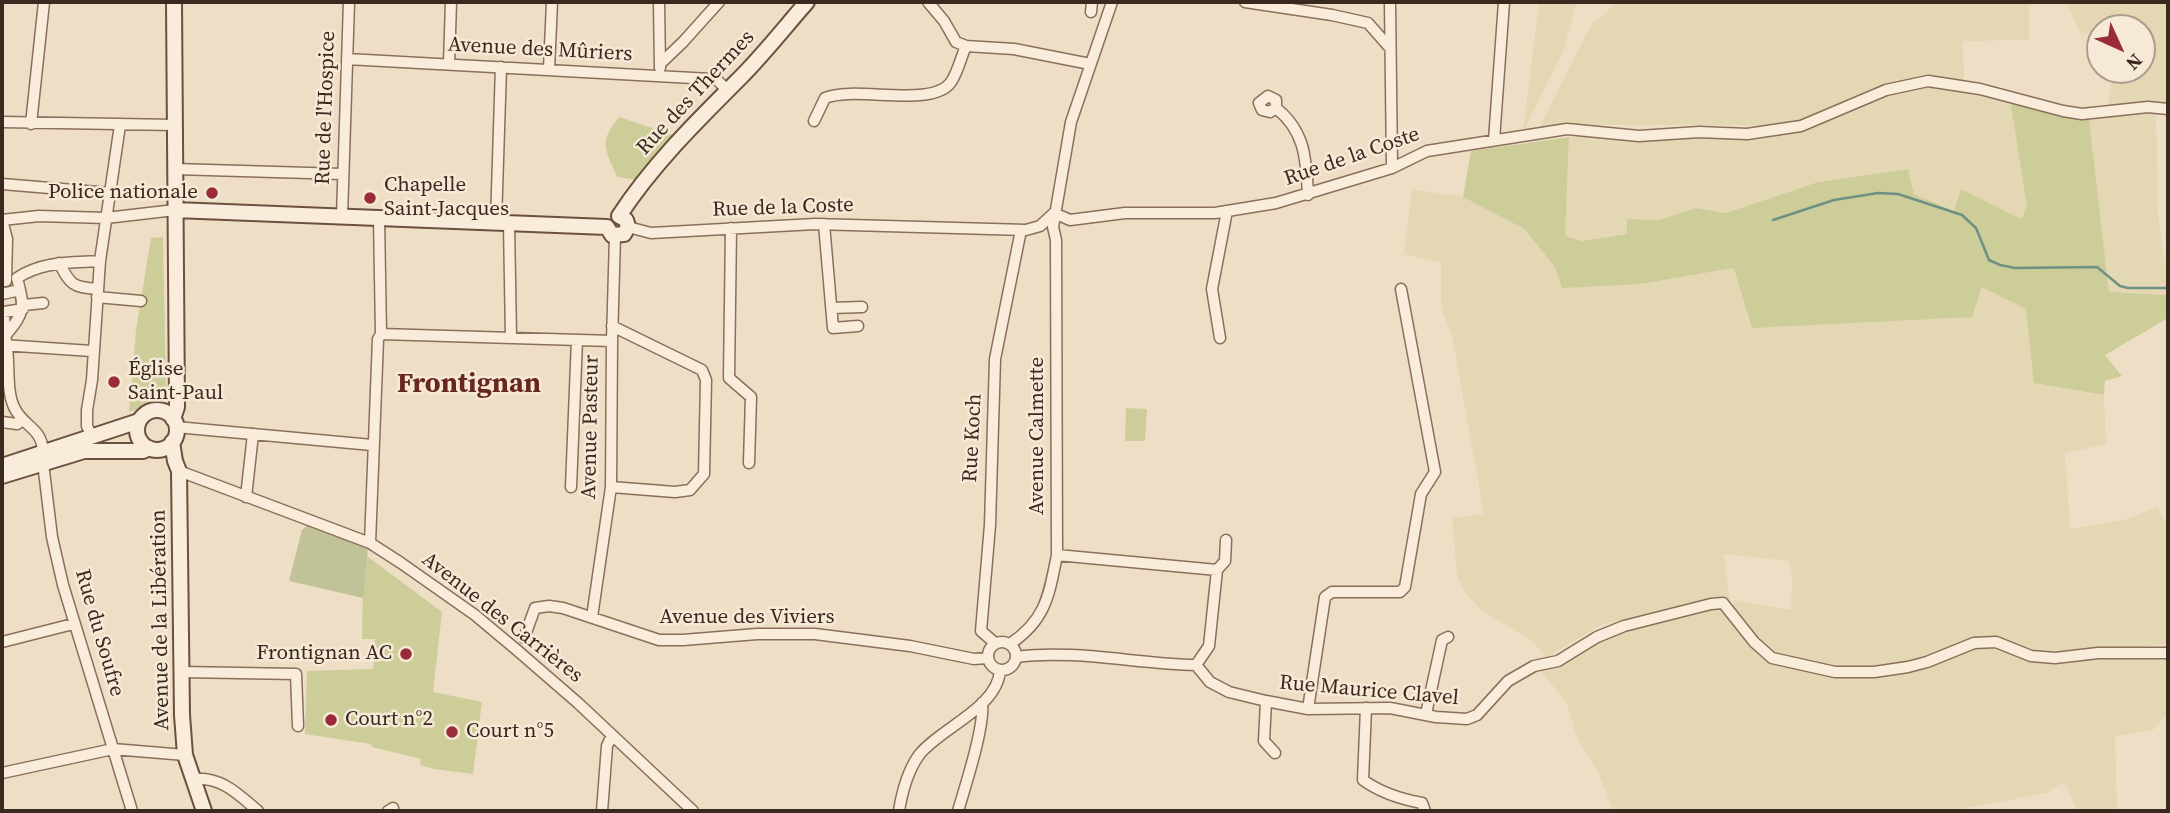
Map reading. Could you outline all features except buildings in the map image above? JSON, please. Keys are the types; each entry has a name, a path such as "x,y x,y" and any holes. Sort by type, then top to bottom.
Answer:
{"main road":[{"path":"2,466 84,451 143,452 172,442 177,407 174,2"},
{"name":"Rue des Thermes","path":"611,232 624,234 624,221 679,138 807,2"},
{"path":"175,210 502,223 611,232"},
{"path":"157,410 176,385"},
{"path":"2,476 92,437 139,421 146,413 157,410 169,414 175,423"},
{"path":"139,421 137,433 144,445 177,466"},
{"path":"92,437 102,452"},
{"name":"Avenue de la Libération","path":"172,442 177,466 186,755 204,811"}],"street":[{"path":"31,124 44,2"},
{"name":"Rue de l'Hospice","path":"342,216 349,2"},
{"path":"449,64 451,2"},
{"path":"548,69 552,2"},
{"path":"659,2 659,77"},
{"path":"660,64 719,2"},
{"path":"928,2 944,21 956,42 966,46 1014,49 1090,64"},
{"name":"Avenue Calmette","path":"1010,643 1031,629 1042,611 1057,555 1058,402 1054,213 1071,122 1112,2"},
{"path":"1248,2 1368,23 1390,48"},
{"path":"1390,2 1392,169"},
{"path":"1494,140 1504,2"},
{"path":"1375,29 1383,29 1390,24"},
{"path":"814,121 825,98 836,93 901,97 942,90 952,82 966,46"},
{"name":"Avenue des Mûriers","path":"347,59 717,80 727,90"},
{"path":"501,67 502,223 511,337"},
{"name":"Rue de la Coste","path":"624,221 651,233 824,224 1021,230 1040,226 1054,213 1070,220 1125,213 1227,211 1308,195 1392,169 1427,151 1567,129 1639,135 1699,132 1747,134 1801,127 1886,90 1928,81 1980,89 2082,114 2148,107 2168,109"},
{"path":"1276,108 1284,114 1302,141 1307,163 1308,195"},
{"path":"2,122 176,125"},
{"path":"92,437 87,426 97,293 120,125"},
{"path":"175,169 342,174"},
{"path":"2,184 110,193"},
{"path":"100,261 38,267 4,282 6,239 2,220 39,216 106,218 175,210"},
{"path":"1220,338 1212,289 1227,211"},
{"path":"370,543 377,339 381,334 379,218"},
{"path":"824,224 833,328 858,326"},
{"path":"731,228 729,378 751,397 748,463"},
{"name":"Rue Koch","path":"995,643 981,631 990,525 995,359 1021,230"},
{"name":"Avenue Pasteur","path":"592,617 611,487 611,232"},
{"path":"59,263 70,283 78,287 141,301"},
{"path":"5,342 22,316 23,307 17,278"},
{"path":"1308,709 1325,597 1332,592 1400,592 1405,587 1421,494 1434,472 1401,289"},
{"path":"2,294 20,290"},
{"path":"43,303 4,312 6,385 14,407 23,420 40,435 43,457"},
{"path":"832,308 862,307"},
{"path":"611,487 675,492 690,490 704,474 706,380 702,370 612,326"},
{"path":"381,334 611,341"},
{"path":"571,486 577,340"},
{"path":"5,342 92,351"},
{"path":"2,422 17,424 23,420"},
{"path":"175,423 253,434 372,445"},
{"path":"246,497 253,434"},
{"name":"Rue du Soufre","path":"43,457 52,537 74,624 132,811"},
{"name":"Avenue des Carrières","path":"177,466 246,497 370,543 475,615 578,703 684,808 693,811"},
{"path":"1016,657 1053,653 1196,665 1209,646 1217,570 1225,561 1226,540"},
{"path":"1057,555 1217,570"},
{"name":"Rue Maurice Clavel","path":"1196,665 1210,682 1229,692 1266,701 1308,709 1390,708 1456,720 1477,715 1508,681 1534,666 1558,662 1597,637 1624,626 1711,604 1723,603 1730,609 1754,642 1772,658 1835,672 1874,672 1908,667 1974,643 1996,642 2031,656 2055,658 2098,653 2168,653"},
{"name":"Avenue des Viviers","path":"524,638 535,608 550,606 659,640 757,634 815,634 910,646 974,659 987,658"},
{"path":"2,642 74,624"},
{"path":"1426,714 1442,640 1448,637"},
{"path":"995,643 1010,643 1016,657 1013,665 1000,670 994,668 987,658 988,649 995,643"},
{"path":"899,811 903,789 919,755 933,740 982,703 994,688 1000,670"},
{"path":"182,672 296,674 298,726"},
{"path":"1266,701 1264,741 1275,753"},
{"path":"958,811 978,733 982,703"},
{"path":"1366,708 1363,780 1377,790 1400,799 1422,803 1425,811"},
{"path":"602,811 607,746 612,735"},
{"path":"2,773 113,749 186,755"},
{"path":"193,779 208,777 224,784 258,811"}],"shaded area":[{"path":"1539,2 1577,2 1563,52 1523,132"},
{"path":"1618,2 2034,2 2029,8 2029,40 1963,41 1964,81 1916,79 1786,125 1600,125 1537,132 1591,25"},
{"path":"2066,2 2146,2 2149,5 2152,2 2168,2 2168,104 2108,106 2111,84 2156,84 2156,14 2086,14 2086,33 2081,34"},
{"path":"1926,85 2010,99 2027,207 2021,219 1962,190 1954,211 1914,194 1908,169 1818,182 1726,213 1695,208 1659,220 1627,219 1627,234 1582,241 1565,237 1569,137 1634,139 1791,133 1899,91"},
{"path":"2156,111 2158,216 2168,283 2165,294 2109,293 2089,119"},
{"path":"1412,189 1463,197 1523,229 1555,267 1640,284 1734,268 1972,317 1982,286 2026,309 2035,383 2104,395 2106,444 2065,453 2070,529 2127,519 2158,507 2168,527 2168,644 2050,656 1985,636 1925,660 1872,669 1833,669 1772,655 1755,639 1732,609 1735,600 1791,610 1792,578 1788,561 1724,554 1730,601 1605,623 1546,657 1533,642 1480,609 1465,593 1457,575 1452,518 1484,514 1452,336 1441,307 1441,263 1404,254"},
{"path":"1711,608 1727,612 1749,643 1792,667 1907,671 1938,663 1975,648 1991,646 2055,663 2134,655 2168,658 2168,713 2153,730 2115,736 2117,811 2079,811 2067,786 2061,783 2047,793 1966,808 1966,811 1614,811 1597,770 1577,737 1566,702 1541,671 1563,666 1599,640"}],"green space":[{"path":"2010,99 2089,119 2109,292 2168,295 2168,318 2105,355 2122,376 2105,381 2104,395 2034,383 2026,309 1982,287 1972,317 1752,328 1734,268 1640,284 1562,288 1555,267 1524,229 1463,197 1471,151 1569,137 1565,236 1582,241 1627,234 1627,219 1659,220 1695,208 1726,213 1818,182 1908,169 1914,194 1954,211 1961,189 2021,219 2027,207"},
{"path":"619,117 673,135 635,180 617,177 607,152 608,133"},
{"path":"163,237 166,390 155,403 129,412 136,330 151,238"},
{"path":"1126,408 1147,409 1145,441 1125,441"},
{"path":"308,525 368,546 363,598 289,581 302,530"},
{"name":"Frontignan AC","path":"367,556 442,612 433,692 482,702 473,774 433,769 420,765 421,759 372,747 371,744 305,734 307,671 373,669 375,639 362,639 363,586"}],"waterway":[{"path":"1773,220 1834,200 1878,193 1898,194 1962,215 1976,228 1989,260 2000,265 2015,268 2097,267 2120,286 2168,288"}],"place":[{"name":"Police nationale","path":"212,193"},
{"name":"Chapelle Saint-Jacques","path":"370,198"},
{"name":"Église Saint-Paul","path":"114,382"},
{"name":"Frontignan AC","path":"406,654"},
{"name":"Court n°2","path":"331,720"},
{"name":"Court n°5","path":"452,732"}],"district":[{"name":"Frontignan","path":"469,385"}]}
